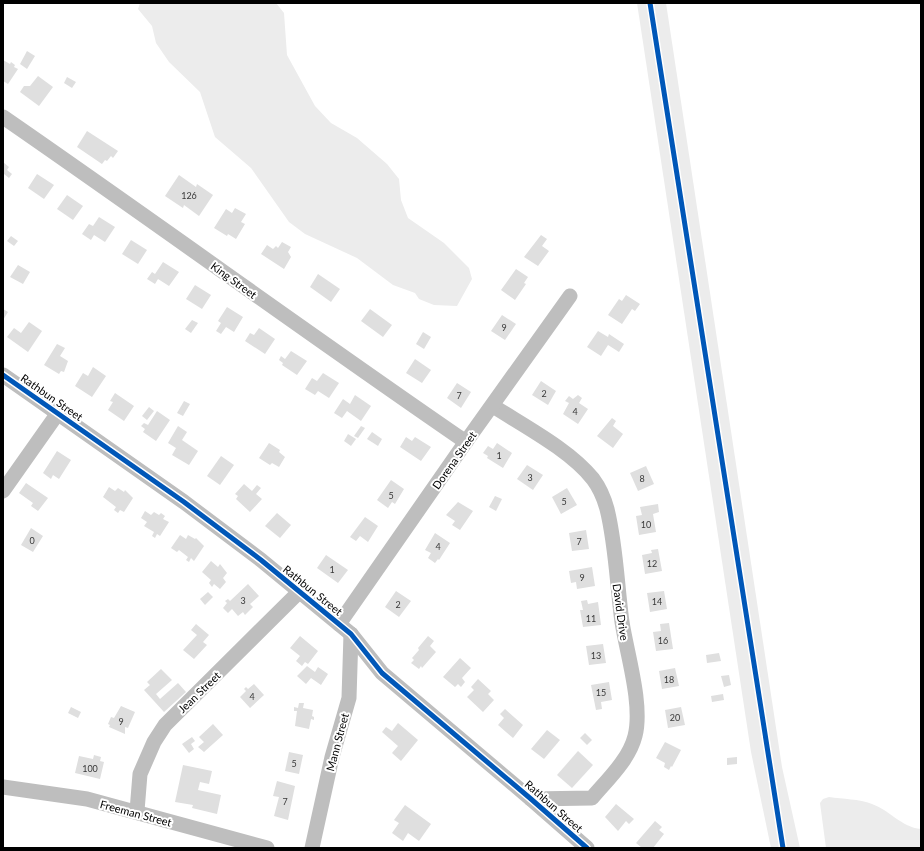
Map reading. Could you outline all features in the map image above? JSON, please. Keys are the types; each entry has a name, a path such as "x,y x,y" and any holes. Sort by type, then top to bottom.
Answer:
{"street":[{"name":"King Street","path":"3,117 177,238 337,353 466,442"},
{"name":"Dorena Street","path":"339,624 570,296"},
{"name":"Rathbun Street","path":"3,375 184,502 261,560 298,593 351,634 382,673 587,848"},
{"name":"David Drive","path":"493,406 579,464 593,479 600,491 611,529 622,623 635,700 635,736 629,749 612,774 592,798 531,799"},
{"path":"3,491 58,414"},
{"name":"Jean Street","path":"137,811 140,774 154,742 165,725 298,593"},
{"name":"Mann Street","path":"312,848 332,756 349,698 351,634"},
{"name":"Freeman Street","path":"3,786 87,799 137,811 164,820 268,848"}],"shaded area":[{"path":"140,3 276,3 284,13 287,55 315,106 331,123 357,138 387,164 399,179 401,200 408,218 444,243 469,268 472,279 457,306 434,305 419,299 415,293 393,285 357,258 305,234 289,222 251,168 215,137 200,92 169,62 156,43 152,26 138,9"},
{"path":"637,3 666,3 782,767 800,848 771,848 751,752"},
{"path":"829,797 867,802 879,807 914,828 921,829 921,848 826,848 820,803 823,799"}],"building":[{"path":"27,51 35,56 27,69 20,64"},
{"path":"3,60 10,64 11,62 15,65 14,67 18,69 8,84 3,81"},
{"path":"38,76 53,87 39,106 20,92 24,86 30,86"},
{"path":"67,77 76,82 72,88 64,83"},
{"path":"87,131 118,151 113,158 111,156 102,164 77,147"},
{"path":"3,162 9,167 7,170 12,174 9,178 4,174 3,176"},
{"path":"37,174 54,185 44,199 28,188"},
{"path":"179,175 196,187 197,184 213,195 199,216 184,205 183,208 165,196"},
{"path":"67,195 83,206 73,220 57,209"},
{"path":"235,208 246,214 241,222 245,224 236,239 228,234 227,236 214,228 226,209 232,213"},
{"path":"99,217 115,227 105,242 94,235 91,240 82,234 89,224 93,226"},
{"path":"541,235 547,239 542,246 549,251 538,266 524,257"},
{"path":"11,236 18,241 14,246 7,241"},
{"path":"131,240 147,250 138,264 122,254"},
{"path":"282,242 291,247 288,252 291,257 284,269 261,254 267,245 273,249 276,246 278,248"},
{"path":"163,262 179,272 169,286 158,279 155,284 147,279 152,272 155,274"},
{"path":"18,265 30,272 23,284 10,277"},
{"path":"516,269 528,277 524,283 526,284 515,300 501,290"},
{"path":"318,274 340,289 331,302 310,287"},
{"path":"195,285 211,295 202,309 186,299"},
{"path":"626,295 640,304 635,311 632,309 622,324 608,315 619,299 622,301"},
{"path":"227,307 243,317 234,332 226,327 221,334 216,331 221,323 218,321"},
{"path":"3,309 8,312 3,320"},
{"path":"370,309 392,325 383,337 361,321"},
{"path":"502,315 516,324 505,340 491,331"},
{"path":"192,320 198,323 191,333 185,329"},
{"path":"29,322 42,331 28,352 7,337 14,328 21,333"},
{"path":"259,328 275,339 265,354 245,341 250,333 254,335"},
{"path":"598,331 608,337 609,334 624,344 619,352 608,345 601,356 587,347"},
{"path":"423,332 431,337 424,349 416,344"},
{"path":"57,344 65,348 60,356 68,361 64,372 61,371 59,374 44,365"},
{"path":"291,351 307,361 297,375 282,365 283,363 279,360 281,356 285,359"},
{"path":"415,359 431,370 422,383 406,373"},
{"path":"93,367 106,376 92,397 75,386 83,373 88,376"},
{"path":"323,373 339,383 329,398 318,391 315,395 305,389 312,378 317,381"},
{"path":"541,381 556,391 548,405 532,395"},
{"path":"457,383 471,392 461,408 447,398"},
{"path":"115,393 134,406 124,421 108,410 113,402 110,401"},
{"path":"355,395 371,406 361,421 347,411 342,418 334,413 343,399 350,404"},
{"path":"578,395 582,398 579,403 588,409 578,424 563,414 569,403 565,401 569,396 573,399"},
{"path":"184,401 190,404 183,416 177,413"},
{"path":"149,407 154,411 147,420 142,416"},
{"path":"157,411 170,420 156,441 143,432 145,429 141,426 144,423 148,425"},
{"path":"612,418 616,421 613,426 623,434 613,448 597,436"},
{"path":"178,426 187,432 182,440 198,451 189,465 172,455 176,448 168,443"},
{"path":"361,426 365,428 358,438 354,436"},
{"path":"372,432 382,439 378,446 367,439"},
{"path":"348,434 356,439 351,446 344,441"},
{"path":"406,437 412,441 415,437 431,447 421,461 400,447"},
{"path":"269,443 280,450 279,452 285,457 279,467 272,463 270,465 259,458"},
{"path":"497,443 512,453 503,468 487,458 488,456 483,453 488,446 493,449"},
{"path":"57,451 71,460 59,479 53,475 51,479 43,473"},
{"path":"221,456 234,465 220,485 207,476"},
{"path":"527,465 543,475 533,490 517,479"},
{"path":"646,466 654,484 638,491 630,473"},
{"path":"391,480 404,489 395,504 392,502 388,508 377,500"},
{"path":"26,483 48,498 38,511 31,506 33,503 19,493"},
{"path":"244,484 252,491 257,485 261,488 256,494 262,499 250,512 236,499 238,496 235,494"},
{"path":"109,487 115,491 118,488 124,492 125,490 133,498 124,512 120,510 118,513 114,510 116,507 103,497"},
{"path":"567,488 577,505 561,514 552,497"},
{"path":"495,496 502,499 496,511 489,507"},
{"path":"458,502 473,511 460,530 452,525 455,521 446,515"},
{"path":"658,504 659,512 653,514 656,532 639,535 636,516 642,515 640,507"},
{"path":"145,511 151,515 154,512 159,515 161,513 165,516 163,519 169,522 160,536 157,534 155,538 152,536 154,532 144,526 147,522 141,518"},
{"path":"277,513 291,525 280,538 265,526"},
{"path":"365,517 378,526 368,542 360,536 356,541 350,537"},
{"path":"31,528 43,536 33,552 21,545"},
{"path":"586,530 589,549 572,551 569,533"},
{"path":"435,533 450,543 439,560 438,559 435,563 428,558 431,553 425,550"},
{"path":"180,535 186,539 188,535 195,539 196,538 204,546 194,561 191,558 189,562 186,560 188,557 179,550 177,552 171,548"},
{"path":"658,549 662,571 645,574 642,555 652,553 651,550"},
{"path":"326,555 348,570 338,583 317,568"},
{"path":"211,561 218,567 220,564 227,573 223,578 226,582 220,589 214,584 212,587 209,583 211,580 202,572"},
{"path":"592,567 595,586 577,589 576,582 571,583 569,571"},
{"path":"248,584 259,596 250,604 253,607 245,615 243,612 238,616 232,609 228,613 223,608 227,603 225,601 228,599 230,601"},
{"path":"396,591 411,601 399,617 385,607"},
{"path":"664,591 667,609 650,612 647,593"},
{"path":"208,592 213,597 205,605 200,599"},
{"path":"587,600 588,604 598,602 601,625 583,627 580,610 583,610 581,601"},
{"path":"669,623 673,649 656,651 653,632 661,631 660,624"},
{"path":"196,624 209,635 203,642 207,645 194,659 183,650 197,635 191,630"},
{"path":"300,636 318,651 308,664 305,662 302,666 296,661 300,656 290,648"},
{"path":"428,636 434,641 430,646 436,652 422,668 421,666 419,669 411,663 414,660 412,658"},
{"path":"603,644 606,663 589,665 586,646"},
{"path":"719,653 721,661 707,663 706,655"},
{"path":"460,658 471,668 462,678 465,682 461,687 458,684 455,687 443,677"},
{"path":"307,666 315,672 318,667 328,674 321,685 311,678 306,684 297,676"},
{"path":"675,668 679,686 662,689 659,671"},
{"path":"161,669 172,680 156,694 160,699 178,683 186,692 164,712 144,690 150,685 147,682"},
{"path":"729,675 731,685 724,687 721,676"},
{"path":"478,679 491,691 488,694 494,700 483,712 467,697 474,690 471,687"},
{"path":"609,682 612,700 601,702 602,709 596,710 591,685"},
{"path":"254,684 264,695 250,708 240,697 246,691 244,689 246,687 248,689"},
{"path":"723,694 724,700 712,702 711,696"},
{"path":"299,703 304,703 303,708 313,710 312,716 314,717 314,720 311,719 309,729 295,726 297,711 294,711 294,707 298,708"},
{"path":"121,706 135,712 128,728 125,727 125,734 109,727 110,725 108,724 111,717 114,718"},
{"path":"71,707 81,712 78,718 68,713"},
{"path":"681,707 685,725 668,728 665,710"},
{"path":"505,709 523,725 513,738 498,725 504,718 500,714"},
{"path":"398,723 418,740 401,761 392,753 398,746 382,732 386,727 392,731"},
{"path":"213,724 223,735 204,752 198,747 204,742 199,737"},
{"path":"547,730 560,740 544,759 531,749"},
{"path":"585,733 592,740 587,745 580,738"},
{"path":"192,737 195,741 191,744 194,749 189,753 182,744"},
{"path":"665,742 681,750 669,770 664,767 665,763 656,758"},
{"path":"578,751 593,765 572,788 557,775"},
{"path":"289,752 303,755 299,774 285,771"},
{"path":"94,755 101,757 100,761 104,762 100,779 75,773 79,756 93,759"},
{"path":"737,757 737,764 727,765 727,758"},
{"path":"183,765 212,771 209,784 200,782 198,790 221,795 217,814 192,808 193,805 175,802"},
{"path":"277,781 295,786 288,820 274,816 279,797 273,796"},
{"path":"616,804 634,819 629,824 626,821 618,831 605,817"},
{"path":"405,805 431,824 419,841 408,833 403,841 392,833 399,823 394,820"},
{"path":"655,821 662,827 659,830 664,834 653,848 642,848 636,843"}],"cycle path":[{"path":"650,3 783,848"},
{"path":"3,375 184,502 261,560 351,634 382,673 587,848"}]}
